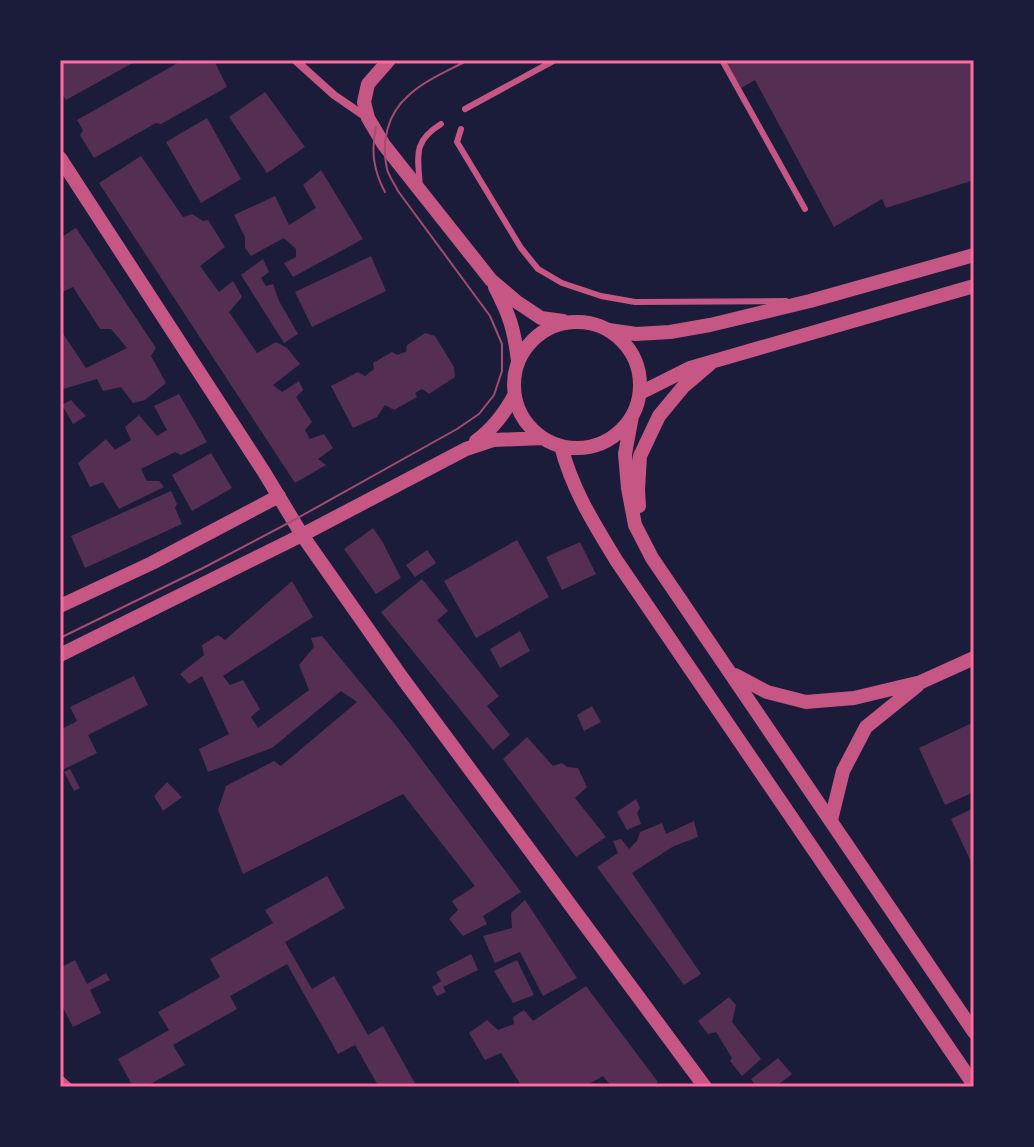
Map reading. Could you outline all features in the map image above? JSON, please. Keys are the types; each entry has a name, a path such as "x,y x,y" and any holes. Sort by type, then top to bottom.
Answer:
{"street":[{"path":"295,60 334,95 368,118"},
{"path":"389,60 368,84 364,102 368,118 384,145 491,280 509,315 518,361"},
{"path":"60,158 302,535 403,679 705,1087"},
{"path":"491,280 541,318 588,323 636,334 670,332 810,301 974,255"},
{"path":"640,393 690,368 714,360 974,286"},
{"path":"567,322 537,335 518,361 514,396 520,413 543,438 561,446 581,448 601,443 619,432 632,416"},
{"path":"608,330 627,346 638,368 640,393 625,454 635,525 642,539 974,1032"},
{"path":"642,539 638,490 640,456 659,416 683,387 714,360"},
{"path":"60,655 302,535 466,449 489,432 514,396"},
{"path":"466,449 493,440 543,438"},
{"path":"561,446 567,470 584,507 616,560 974,1085"},
{"path":"60,606 152,563 279,496"},
{"path":"731,673 767,692 806,702 854,698 921,682 974,658"},
{"path":"831,820 843,771 866,727 921,682"},
{"path":"60,1079 69,1087"}],"lane":[{"path":"465,109 555,60"},
{"path":"722,60 805,209"},
{"path":"420,190 418,157 421,142 441,124"},
{"path":"461,129 457,142 521,248 538,269 562,283 601,296 635,302 810,301"}],"building":[{"path":"60,60 138,60 66,100 60,92"},
{"path":"183,60 214,60 227,87 94,158 80,135 83,130 77,120"},
{"path":"725,60 974,60 974,180 886,208 882,199 834,227 755,80 741,88"},
{"path":"265,92 305,147 267,173 229,117"},
{"path":"207,118 241,179 201,203 166,142"},
{"path":"141,156 183,217 192,214 203,221 208,220 225,247 200,266 219,292 233,281 242,297 229,312 257,353 276,342 287,348 300,364 273,385 282,392 299,381 303,390 296,397 312,422 305,430 310,439 324,434 333,448 318,459 326,465 295,483 99,183"},
{"path":"321,170 363,239 293,277 284,263 296,257 296,249 284,238 251,256 245,248 245,237 234,215 275,196 289,225 316,208 303,185"},
{"path":"76,228 156,348 151,356 166,383 145,400 133,403 121,387 103,391 97,379 60,390 60,329 86,368 127,348 111,329 100,329 73,287 60,293 60,238"},
{"path":"371,256 386,291 312,327 295,292"},
{"path":"263,259 269,272 261,278 266,286 273,284 298,334 284,343 241,275"},
{"path":"425,333 435,336 454,367 455,377 429,394 422,389 415,393 417,397 394,410 385,405 377,417 353,428 331,386 358,372 365,376 374,369 373,363 392,352 397,355 406,352 407,345"},
{"path":"179,394 207,442 181,455 175,452 141,469 147,481 159,481 164,487 119,509 103,482 90,487 78,463 106,439 115,450 131,440 125,427 139,415 157,436 167,430 154,406"},
{"path":"71,400 86,416 73,424 62,405"},
{"path":"211,453 232,488 192,511 172,475"},
{"path":"171,491 182,524 85,568 71,536"},
{"path":"373,528 401,578 376,594 344,549"},
{"path":"517,540 549,597 476,638 444,581"},
{"path":"580,542 596,574 562,590 546,557"},
{"path":"427,550 436,563 415,577 406,565"},
{"path":"422,579 448,611 437,620 499,696 487,706 510,735 493,750 381,612"},
{"path":"292,581 313,617 223,676 230,685 243,680 260,709 251,717 258,728 309,690 299,665 314,647 311,638 322,636 398,728 521,892 483,916 487,924 463,936 449,919 458,910 452,901 475,886 403,794 243,874 218,810 226,786 274,761 281,766 357,702 341,691 272,748 208,772 199,749 229,734 202,676 189,684 180,674 204,655 202,645 218,635 225,640"},
{"path":"520,631 530,651 500,668 490,649"},
{"path":"134,676 148,705 88,735 97,753 60,771 60,730 77,721 70,707"},
{"path":"592,706 601,722 584,731 577,715"},
{"path":"974,722 974,792 945,805 919,748"},
{"path":"527,737 553,766 562,763 578,768 587,787 575,798 606,837 576,857 503,759"},
{"path":"70,769 80,788 74,791 64,772"},
{"path":"167,782 182,797 163,811 154,796"},
{"path":"636,799 641,824 627,830 617,812"},
{"path":"974,808 974,860 971,862 951,819"},
{"path":"694,821 698,837 674,846 632,873 701,974 684,985 597,867 618,853 613,841 621,839 629,849 640,832 662,823 666,834"},
{"path":"327,876 345,908 285,942 312,989 334,976 368,1035 383,1026 417,1087 379,1087 355,1045 338,1054 287,964 230,996 237,1009 173,1045 185,1065 145,1087 133,1087 118,1059 169,1030 158,1012 220,977 210,959 273,923 265,910"},
{"path":"525,900 577,978 543,996 520,952 495,963 483,936 512,928 511,913"},
{"path":"471,954 478,970 443,987 446,992 437,996 432,987 441,981 436,972"},
{"path":"75,960 87,984 106,973 110,980 90,990 101,1013 73,1027 60,1002 60,968"},
{"path":"517,960 534,995 513,1003 494,971"},
{"path":"586,986 658,1082 651,1087 612,1087 603,1076 584,1087 522,1087 501,1053 485,1060 469,1033 487,1020 498,1030 514,1024 513,1017 524,1010 533,1021"},
{"path":"729,997 736,1005 732,1022 761,1059 742,1076 730,1061 732,1058 716,1032 708,1034 698,1021"},
{"path":"778,1058 792,1074 775,1087 756,1087 751,1079"}],"tram line":[{"path":"60,638 203,568 457,429 479,414 494,395 502,371 502,344 490,316 398,191 385,159 388,129 401,103 422,85 468,60"},
{"path":"376,127 374,160 385,192"}]}
